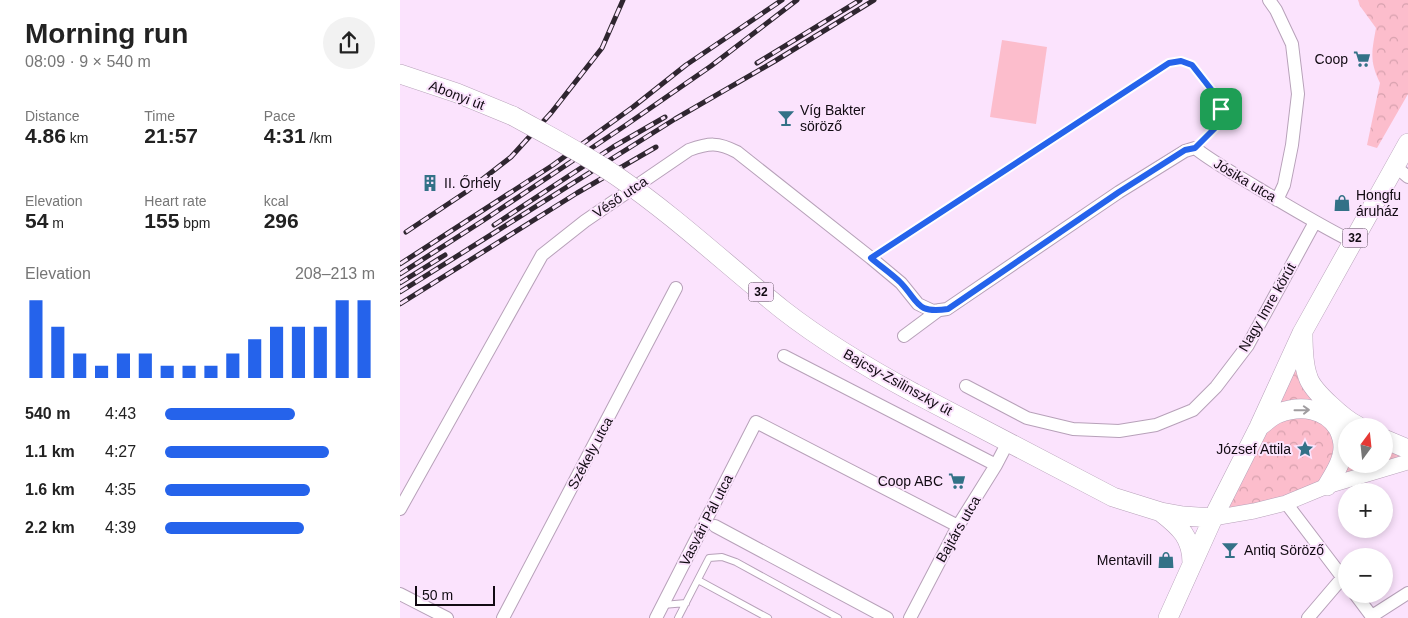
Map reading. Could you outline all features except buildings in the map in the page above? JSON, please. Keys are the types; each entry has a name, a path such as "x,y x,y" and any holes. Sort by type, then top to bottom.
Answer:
{"main road":[{"name":"Abonyi út","path":"400,74 457,93 514,116 572,148 618,178"},
{"name":"32","path":"1213,518 1259,427 1302,333 1352,242 1401,172 1408,142"},
{"name":"Bajcsy-Zsilinszky út","path":"618,178 678,223 784,310 820,337 867,367 1114,497 1161,512 1213,518"},
{"path":"1302,333 1304,361 1308,379 1327,402 1345,418"},
{"path":"1259,427 1276,414 1296,410 1315,410 1323,413 1333,421 1342,435 1343,447 1341,461 1328,486"},
{"path":"1393,443 1408,449"},
{"path":"1161,512 1177,525 1186,537 1192,552 1192,563"},
{"path":"1168,618 1213,518"}],"street":[{"path":"1269,0 1276,10 1292,44 1298,94 1292,145 1284,185 1277,200"},
{"name":"Véső utca","path":"400,508 542,255 585,221 690,150 708,144 718,144 736,152 901,283 918,304 936,311"},
{"path":"904,336 936,311 948,309 1119,192 1185,150 1195,148"},
{"name":"Jósika utca","path":"1195,148 1206,157 1277,200 1352,242"},
{"name":"Nagy Imre körút","path":"966,386 1027,418 1073,429 1119,431 1156,424 1193,410 1216,388 1248,345 1315,222"},
{"name":"Székely utca","path":"503,618 676,288"},
{"path":"784,356 996,465"},
{"name":"Vasvári Pál utca","path":"656,618 756,422 958,526"},
{"name":"Bajtárs utca","path":"910,618 958,526 1008,442"},
{"path":"1213,518 1254,511 1286,502 1328,486 1408,462"},
{"path":"1286,502 1338,570"},
{"path":"715,526 887,618"},
{"path":"1308,618 1338,586"},
{"path":"1362,603 1373,617 1408,593"},
{"path":"400,594 447,618"}],"lane":[{"path":"871,258 1169,63 1181,61 1192,65 1214,93 1221,109 1221,122 1195,148"},
{"path":"678,618 709,558 722,557 736,562 838,618"},
{"path":"698,580 768,618"},
{"path":"663,605 686,603"}],"green space":[{"path":"1358,0 1408,0 1408,94 1377,148 1367,145 1380,83 1372,56 1376,28 1360,6"},
{"path":"1002,40 1047,47 1036,124 990,117"},
{"path":"1302,333 1304,361 1341,418 1338,418 1338,473 1370,473 1213,518"},
{"path":"1393,448 1408,462 1393,466"}],"railway":[{"path":"406,232 466,192 511,157 551,113 602,48 623,0"},
{"path":"400,264 553,165 633,107 686,65 782,0"},
{"path":"400,274 626,125 711,66 797,0"},
{"path":"757,63 860,0"},
{"path":"400,292 675,119 775,61 874,0"},
{"path":"494,225 613,147 665,117"},
{"path":"400,304 577,193 656,147"},
{"path":"400,283 445,255"}],"place":[{"name":"Coop","path":"1362,59"},
{"name":"Víg Bakter söröző","path":"786,118"},
{"name":"II. Őrhely","path":"430,183"},
{"name":"Hongfu áruház","path":"1342,203"},
{"name":"József Attila","path":"1305,449"},
{"name":"Coop ABC","path":"957,481"},
{"name":"Antiq Söröző","path":"1230,550"},
{"name":"Mentavill","path":"1166,560"}],"route":[{"path":"1181,61 1192,65 1214,93 1221,109 1221,122 1195,148 1185,150 1119,192 948,309 933,311 918,304 901,283 871,258 1169,63 1181,61"}]}
